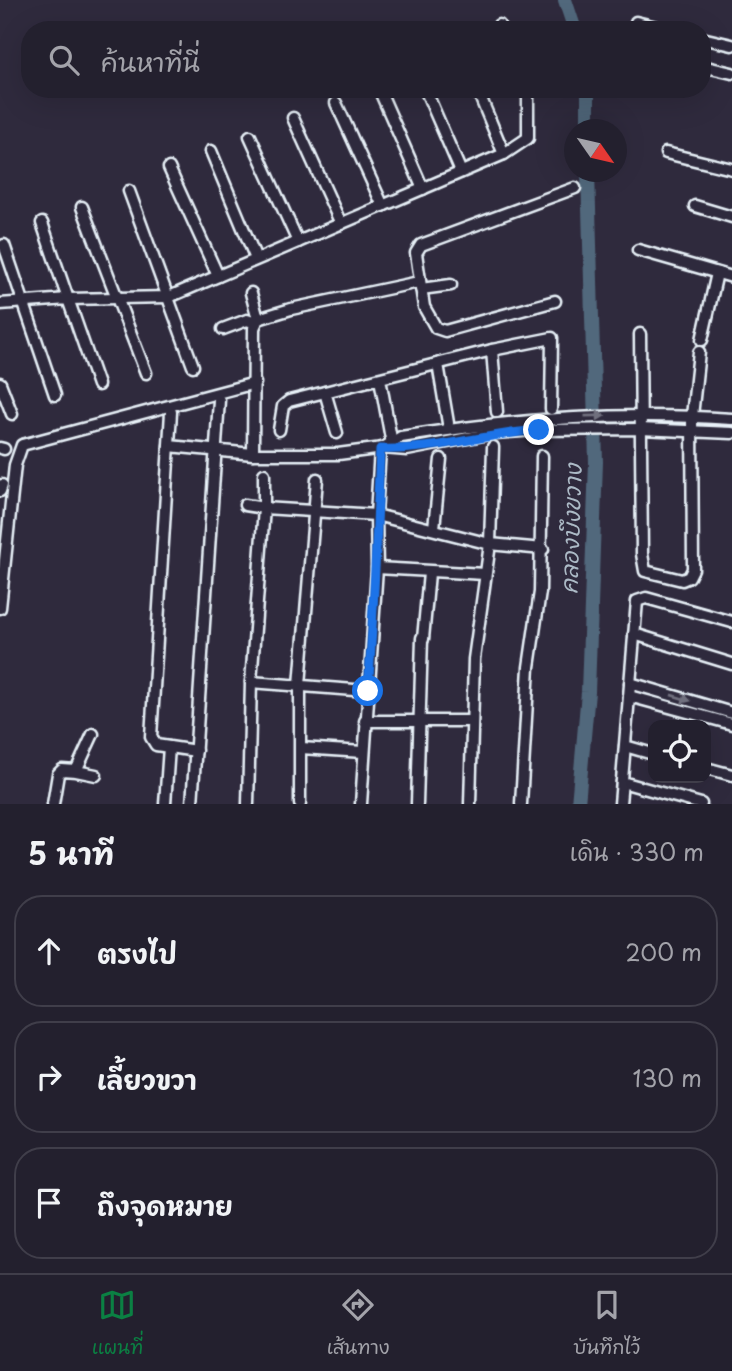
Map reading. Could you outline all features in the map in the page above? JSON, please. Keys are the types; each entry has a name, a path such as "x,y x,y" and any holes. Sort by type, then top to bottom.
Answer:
{"street":[{"path":"711,40 732,45"},
{"path":"711,68 732,73"},
{"path":"383,98 423,188"},
{"path":"429,98 461,172"},
{"path":"481,98 504,154"},
{"path":"0,304 21,300 169,297 504,154 528,138 526,98"},
{"path":"336,103 383,206"},
{"path":"293,118 341,223"},
{"path":"250,136 298,242"},
{"path":"211,151 256,260"},
{"path":"666,153 732,169"},
{"path":"169,168 218,276"},
{"path":"555,301 445,331 431,322 424,307 416,253 421,245 575,188"},
{"path":"129,191 193,366"},
{"path":"695,206 732,216"},
{"path":"82,207 146,373"},
{"path":"42,223 98,385"},
{"path":"4,245 55,395"},
{"path":"638,250 732,277"},
{"path":"702,341 717,273"},
{"path":"223,329 290,309 420,286 451,285"},
{"path":"251,292 257,321 253,454"},
{"path":"640,334 642,554 645,571 681,580 690,578 693,569 692,416 699,352"},
{"path":"279,430 283,406 289,401 492,350 552,338 544,430"},
{"path":"492,350 497,412"},
{"path":"438,364 446,443"},
{"path":"361,804 377,568 376,515 387,447 380,379"},
{"path":"0,383 12,414"},
{"path":"0,608 15,464 22,445 255,383"},
{"path":"325,392 337,433"},
{"path":"191,804 219,400"},
{"path":"170,412 150,729 153,743 196,751"},
{"path":"387,447 446,426 547,415 692,416 732,419"},
{"path":"169,446 253,454 338,454 446,443 494,433 544,430 640,429 732,433"},
{"path":"470,804 474,659 490,544 493,447"},
{"path":"521,804 529,667 543,549 542,456"},
{"path":"434,528 441,459"},
{"path":"248,804 251,682 264,508 264,474"},
{"path":"300,804 300,685 317,479"},
{"path":"244,505 376,515 490,544 543,549"},
{"path":"377,568 429,573 485,574"},
{"path":"417,804 423,639 429,573"},
{"path":"620,804 637,601 641,598 732,622"},
{"path":"634,634 732,664"},
{"path":"251,682 368,691"},
{"path":"630,683 732,713"},
{"path":"629,695 732,724"},
{"path":"365,721 471,721"},
{"path":"76,771 93,734"},
{"path":"625,746 648,753"},
{"path":"165,804 169,747"},
{"path":"301,748 363,752"},
{"path":"711,769 732,775"},
{"path":"53,804 60,771 96,775"},
{"path":"622,782 701,804"}],"waterway":[{"name":"คลองบึงขวาง","path":"565,0 572,21"},
{"name":"คลองบึงขวาง","path":"588,98 588,119"},
{"name":"คลองบึงขวาง","path":"578,804 588,692 596,462 588,182"}],"route":[{"path":"368,691 377,568 376,515 380,449 407,450 494,433 539,430"}]}
